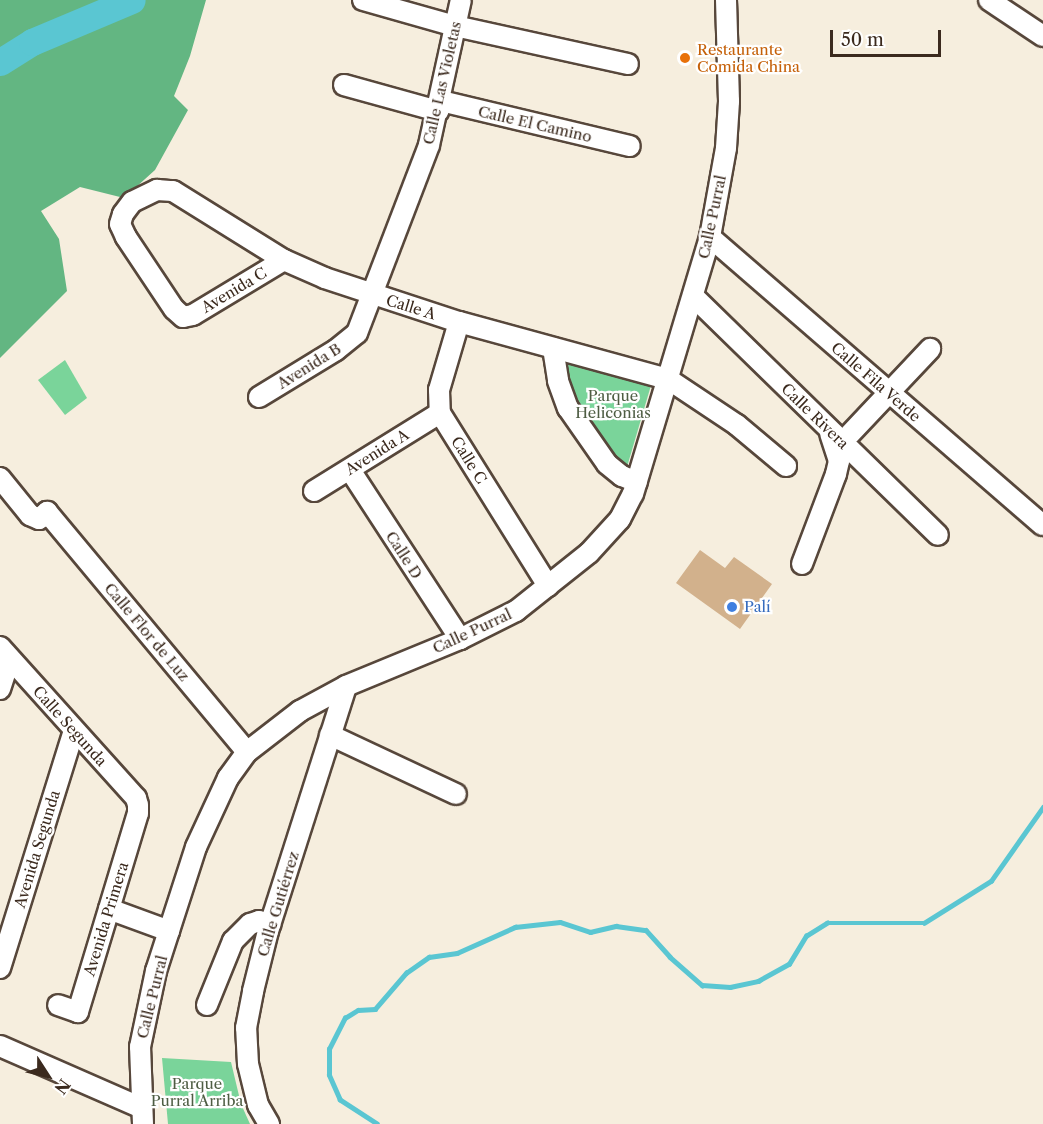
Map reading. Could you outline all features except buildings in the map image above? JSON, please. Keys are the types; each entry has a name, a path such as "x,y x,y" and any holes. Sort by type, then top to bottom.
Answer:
{"street":[{"path":"363,0 455,26 628,64"},
{"name":"Calle Las Violetas","path":"393,232 429,145 461,0"},
{"path":"715,0 725,23"},
{"name":"Calle Purral","path":"142,1116 140,1047 156,970 207,820 228,778 247,752 300,711 346,686 460,639 516,611 589,553 620,519 637,482 710,237 726,148 729,101 726,0"},
{"path":"989,0 1043,36"},
{"name":"Calle El Camino","path":"344,85 630,146"},
{"name":"Calle A","path":"183,317 174,309 126,237 120,224 123,214 132,202 157,190 173,191 284,260 371,295 459,322 668,379 737,425 786,466"},
{"name":"Avenida B","path":"259,397 357,333 393,232"},
{"name":"Calle Fila Verde","path":"710,237 1043,525"},
{"name":"Avenida C","path":"183,317 194,315 284,260"},
{"name":"Calle Rivera","path":"693,296 938,535"},
{"path":"440,413 439,390 459,322"},
{"path":"553,348 558,381 568,408 607,464 622,476 637,482"},
{"path":"850,434 930,349"},
{"name":"Avenida A","path":"314,492 440,413"},
{"name":"Calle C","path":"440,413 548,586"},
{"path":"802,564 839,461 830,432"},
{"name":"Calle D","path":"350,470 460,639"},
{"name":"Calle Flor de Luz","path":"0,478 30,515 39,519 47,512 247,752"},
{"path":"0,689 5,653"},
{"name":"Calle Segunda","path":"5,653 136,798 138,805"},
{"name":"Calle Gutiérrez","path":"269,1124 258,1105 248,1064 246,1028 253,990 271,924 346,686"},
{"name":"Avenida Segunda","path":"0,968 74,731"},
{"path":"330,735 456,794"},
{"name":"Avenida Primera","path":"58,1005 78,1012 138,813 138,805"},
{"path":"109,909 169,931"},
{"path":"207,1005 233,941 250,924 259,921 271,924"},
{"path":"0,1046 142,1116"}],"green space":[{"path":"0,0 206,0 190,56 174,96 188,110 155,170 124,198 80,187 41,211 59,239 67,291 0,358"},
{"name":"Parque Heliconias","path":"561,357 652,382 627,467 610,458 562,380"},
{"path":"65,360 87,398 65,415 38,380"},
{"name":"Parque Purral Arriba","path":"162,1058 231,1062 241,1104 250,1124 168,1124"}],"waterway":[{"path":"0,62 32,42 132,0"},
{"path":"377,1124 340,1100 329,1075 329,1049 345,1018 358,1010 375,1009 406,973 429,957 457,953 515,927 560,922 590,932 616,926 646,930 670,957 702,985 730,987 758,981 789,964 806,936 827,923 924,923 991,881 1043,807"}],"place":[{"name":"Restaurante Comida China","path":"685,58"},
{"name":"Palí","path":"732,607"}]}
